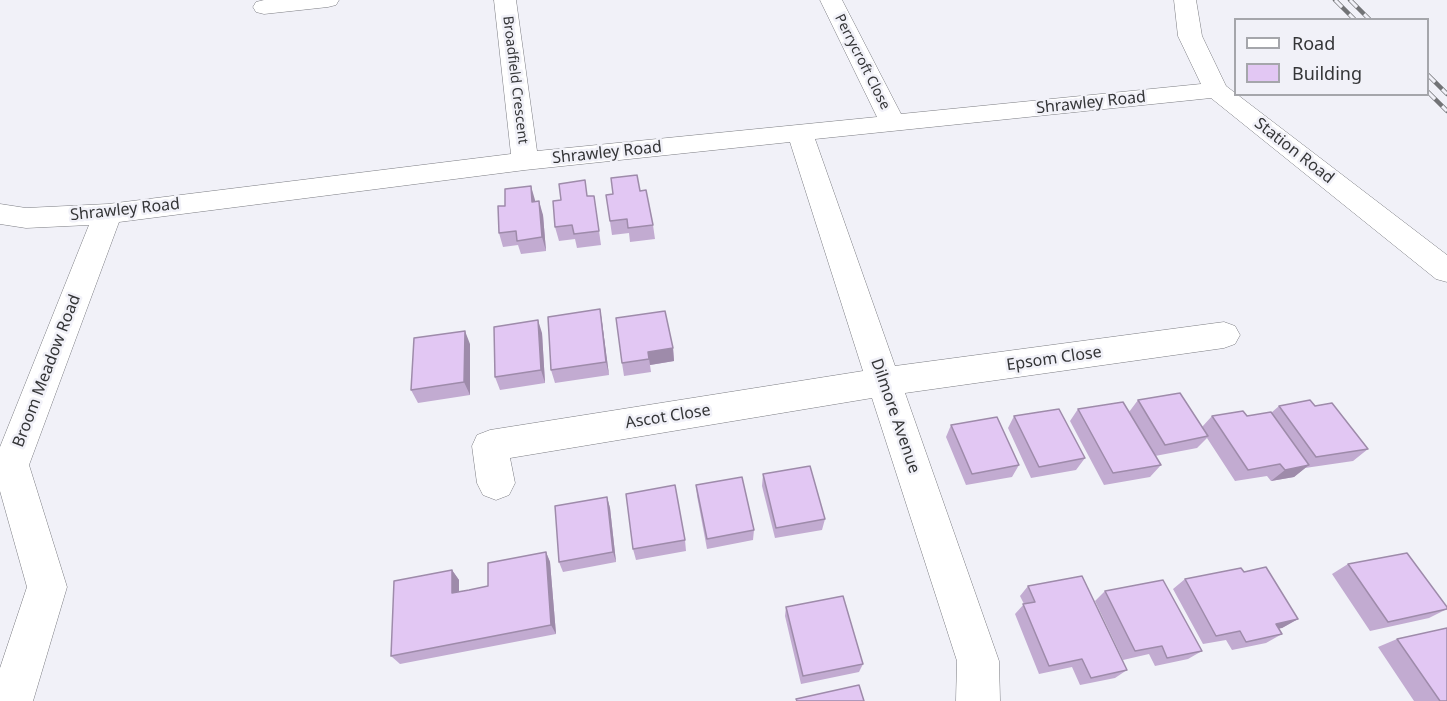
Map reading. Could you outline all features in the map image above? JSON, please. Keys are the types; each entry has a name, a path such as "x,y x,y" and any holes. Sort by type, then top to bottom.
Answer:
{"street":[{"path":"264,7 328,0"},
{"name":"Broadfield Crescent","path":"505,0 525,161"},
{"name":"Perrycroft Close","path":"831,0 893,123"},
{"name":"Station Road","path":"1185,0 1190,36 1216,90 1447,271"},
{"name":"Shrawley Road","path":"0,214 26,218 108,214 525,161 1216,90"},
{"name":"Dilmore Avenue","path":"800,133 978,661 978,701"},
{"name":"Broom Meadow Road","path":"11,701 47,587 11,465 108,214"},
{"name":"Epsom Close","path":"884,382 1224,335"},
{"name":"Ascot Close","path":"496,483 490,446 884,382"}],"building":[{"path":"637,175 640,191 646,190 653,225 628,228 627,219 610,221 606,195 613,194 611,178"},
{"path":"585,180 587,196 594,196 599,231 574,234 572,225 555,227 553,201 561,200 559,184"},
{"path":"531,186 532,202 539,201 542,237 517,241 516,231 499,233 498,206 505,206 505,189"},
{"path":"600,309 606,362 551,370 548,317"},
{"path":"665,311 673,348 648,352 649,359 622,363 616,318"},
{"path":"538,320 541,370 495,377 494,327"},
{"path":"465,331 464,382 411,390 414,338"},
{"path":"1180,393 1208,436 1165,445 1138,400"},
{"path":"1310,400 1315,406 1332,403 1368,449 1316,457 1279,406"},
{"path":"1123,402 1161,465 1113,473 1078,409"},
{"path":"1059,409 1085,458 1039,467 1014,416"},
{"path":"1243,411 1247,416 1271,412 1309,465 1285,470 1280,464 1248,470 1212,416"},
{"path":"997,417 1019,465 972,474 951,425"},
{"path":"810,466 825,519 776,528 763,474"},
{"path":"742,477 754,530 707,539 696,485"},
{"path":"675,485 685,540 633,549 626,494"},
{"path":"607,497 613,552 559,562 555,506"},
{"path":"546,552 551,625 391,656 394,581 452,570 452,593 469,590 488,586 488,563"},
{"path":"1407,553 1447,609 1388,622 1348,564"},
{"path":"1266,567 1298,619 1276,624 1282,634 1246,642 1240,631 1216,636 1185,579 1241,568 1244,572"},
{"path":"1082,576 1127,670 1091,678 1082,659 1049,666 1023,604 1035,602 1028,586"},
{"path":"1163,580 1202,651 1167,658 1162,646 1135,651 1105,591"},
{"path":"843,596 863,664 803,676 786,607"},
{"path":"1447,628 1447,701 1440,701 1397,639"},
{"path":"859,685 864,701 797,701 796,699"}],"railway":[{"path":"1335,0 1353,18"},
{"path":"1350,0 1368,18"},
{"path":"1429,76 1447,94"},
{"path":"1429,93 1447,111"}]}
